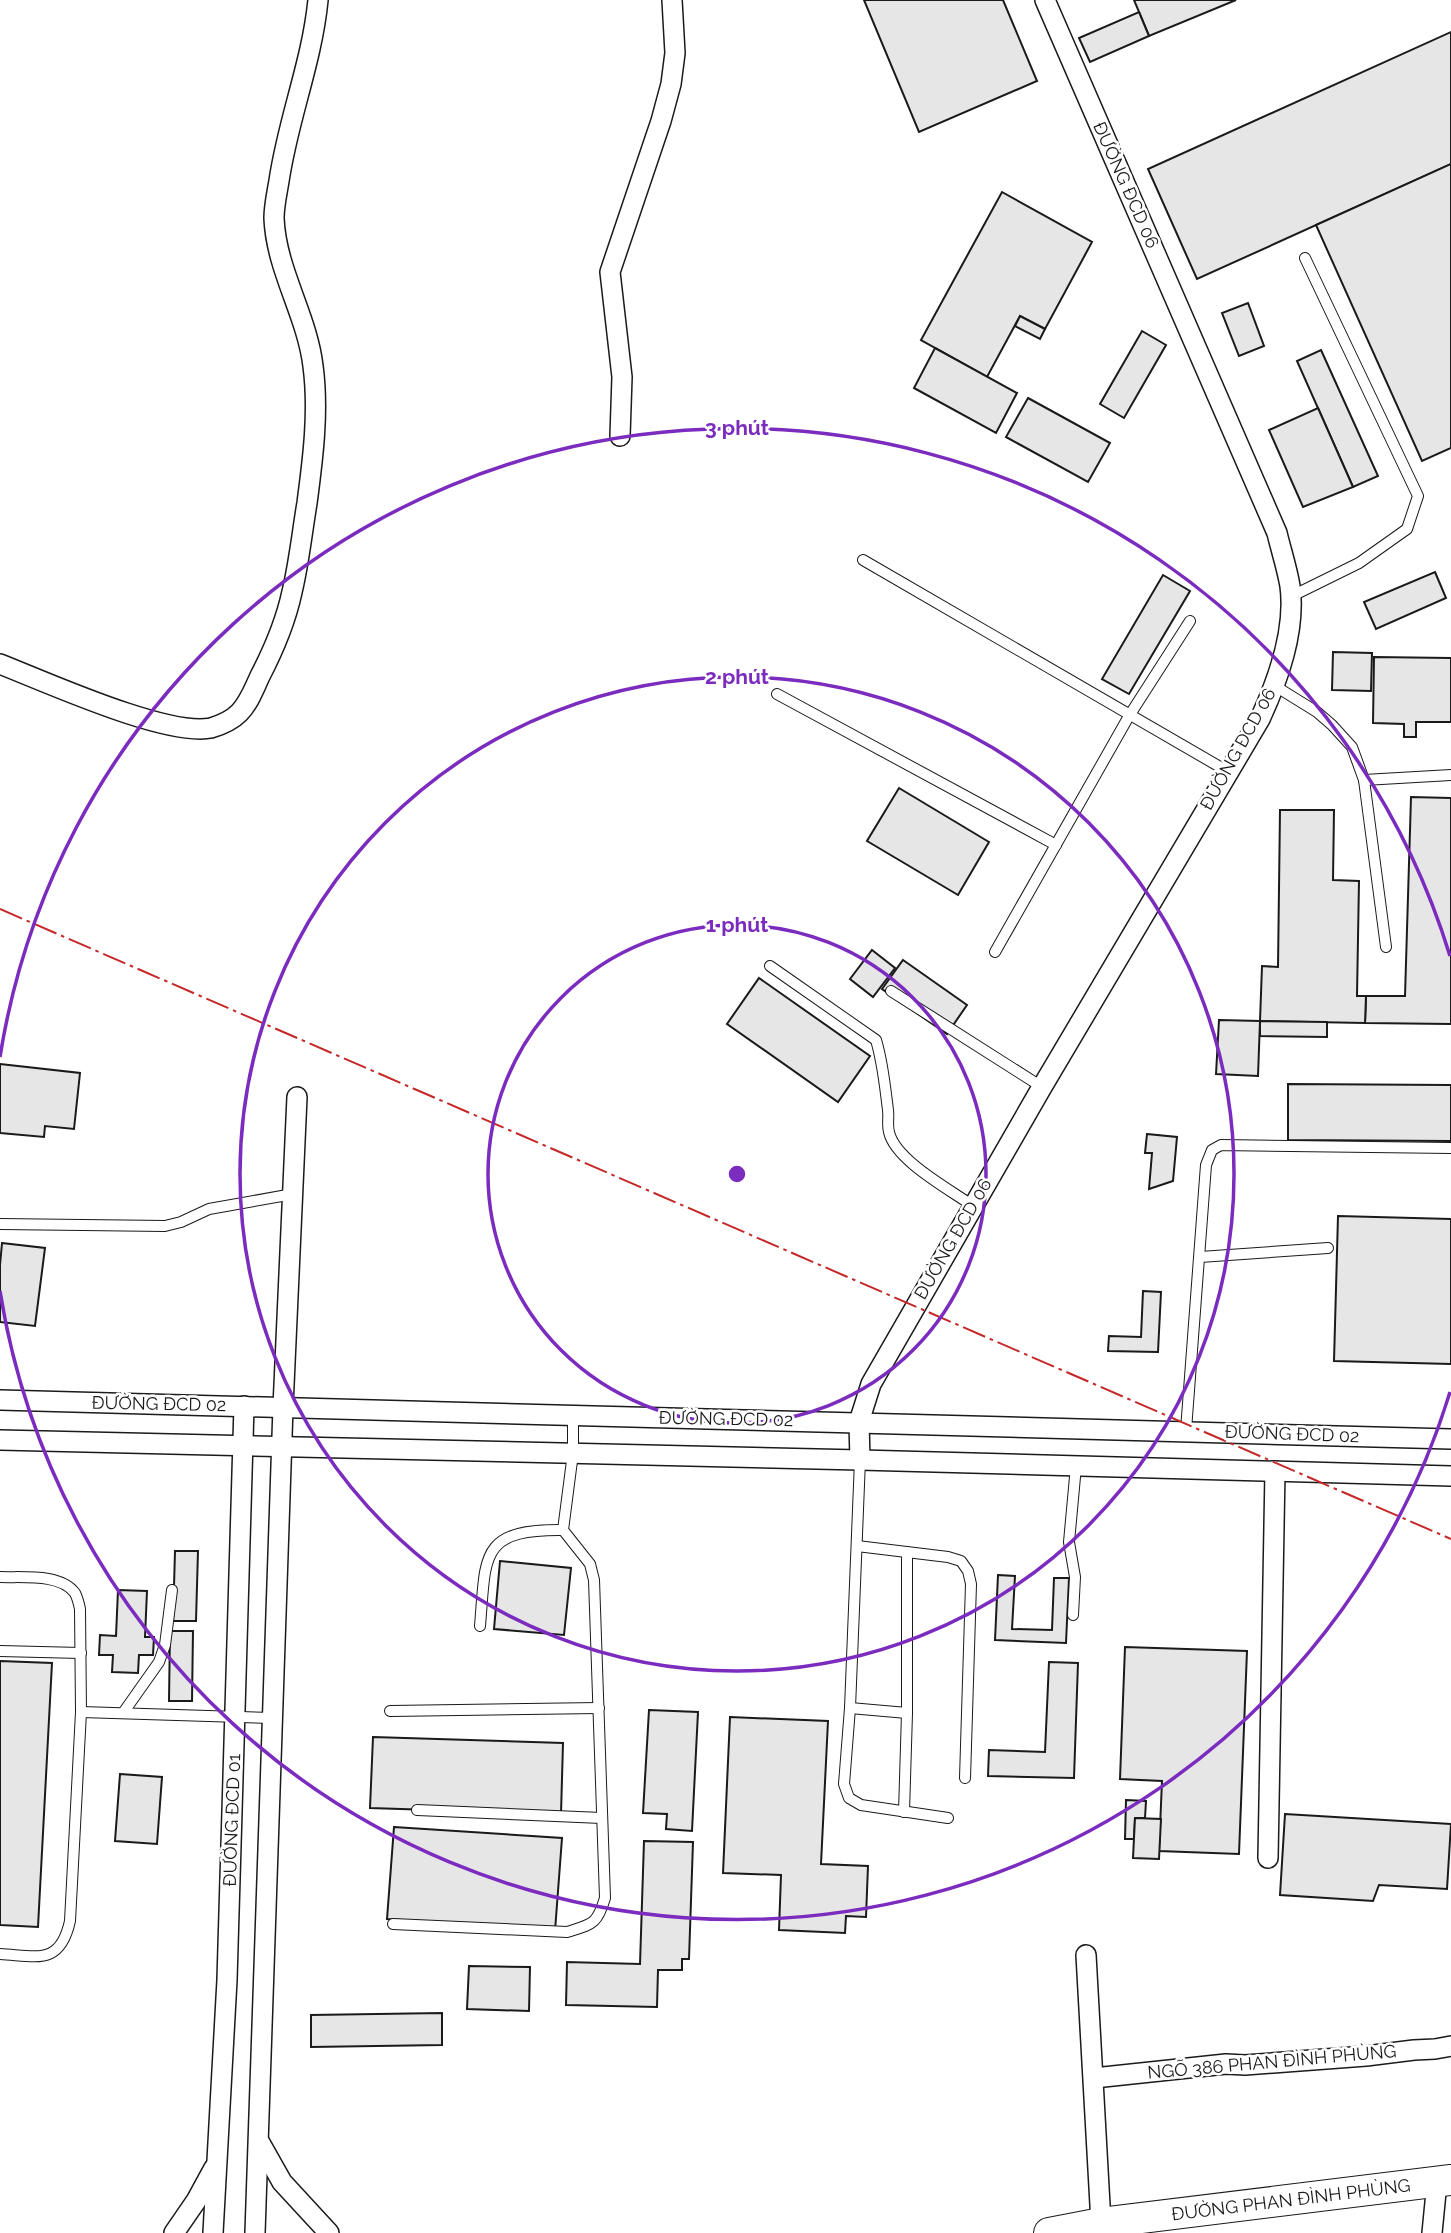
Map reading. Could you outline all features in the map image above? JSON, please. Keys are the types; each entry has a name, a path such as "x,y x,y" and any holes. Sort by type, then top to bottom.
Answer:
{"main road":[{"name":"ĐƯỜNG PHAN ĐÌNH PHÙNG","path":"1049,2233 1101,2223 1444,2181"}],"street":[{"path":"0,664 118,710 192,729 222,724 238,715 246,706 264,668 292,594 312,471 315,419 313,367 304,326 282,267 274,215 282,156 311,51 318,0"},
{"path":"620,436 622,377 610,272 657,134 671,84 676,53 672,0"},
{"name":"ĐƯỜNG ĐCD 06","path":"860,1460 859,1422 871,1384 1042,1087 1260,719 1275,686 1290,616 1290,588 1277,533 1045,0"},
{"path":"255,2233 283,1408 297,1097"},
{"name":"ĐƯỜNG ĐCD 02","path":"0,1400 1451,1439"},
{"name":"ĐƯỜNG ĐCD 01","path":"213,2233 228,1966 244,1406"},
{"name":"ĐƯỜNG ĐCD 02","path":"0,1440 1451,1476"},
{"path":"1268,1858 1275,1471"},
{"path":"1086,1955 1101,2223"},
{"name":"NGÕ 386 PHAN ĐÌNH PHÙNG","path":"1094,2078 1226,2064 1355,2057 1451,2046"},
{"path":"260,2142 282,2182 329,2233"},
{"path":"174,2233 218,2161"},
{"path":"1432,2233 1444,2181"}],"lane":[{"path":"1290,598 1359,563 1407,529 1418,496 1305,258"},
{"path":"863,560 1227,771"},
{"path":"995,952 1129,716 1190,621"},
{"path":"1275,686 1317,712 1352,747 1364,780 1386,947"},
{"path":"777,694 1056,845"},
{"path":"1364,780 1451,775"},
{"path":"770,966 876,1040 881,1054 889,1114 888,1130 893,1144 905,1158 973,1206"},
{"path":"891,991 1042,1087"},
{"path":"1186,1430 1206,1165 1212,1150 1221,1144 1451,1148"},
{"path":"0,1224 165,1226 209,1209 293,1194"},
{"path":"1200,1257 1328,1248"},
{"path":"562,1531 573,1453 573,1415"},
{"path":"860,1460 850,1707 844,1784 849,1798 861,1805 948,1818"},
{"path":"1073,1615 1075,1577 1069,1542 1076,1466"},
{"path":"393,1924 567,1933 586,1926 599,1917 604,1898 602,1818 594,1580 590,1564 562,1531 538,1530 512,1536 500,1542 491,1552 485,1566 480,1626"},
{"path":"857,1546 961,1561 968,1571 971,1584 965,1778"},
{"path":"904,1812 907,1552"},
{"path":"0,1577 40,1578 61,1582 75,1593 80,1609 81,1653 81,1712 70,1921 66,1938 57,1951 44,1956 0,1954"},
{"path":"123,1713 159,1662 165,1645 172,1590"},
{"path":"0,1651 81,1653"},
{"path":"850,1707 907,1713"},
{"path":"390,1711 598,1708"},
{"path":"81,1712 273,1718"},
{"path":"418,1811 602,1818"}],"building":[{"path":"864,0 1003,0 1037,81 919,132"},
{"path":"1134,0 1236,0 1149,36"},
{"path":"1139,12 1149,36 1090,62 1079,38"},
{"path":"1451,32 1451,164 1197,279 1148,169"},
{"path":"1451,164 1451,448 1422,461 1316,225"},
{"path":"1002,192 1092,242 1045,329 1020,316 987,377 921,340"},
{"path":"1248,303 1264,346 1239,356 1222,313"},
{"path":"1020,316 1045,329 1040,339 1015,326"},
{"path":"1142,331 1166,345 1124,418 1100,404"},
{"path":"935,348 1017,393 996,433 914,388"},
{"path":"1321,350 1378,476 1353,487 1297,361"},
{"path":"1028,398 1110,443 1088,482 1006,437"},
{"path":"1318,408 1353,487 1303,507 1269,430"},
{"path":"1435,572 1446,598 1376,629 1364,602"},
{"path":"1163,575 1190,591 1129,694 1102,679"},
{"path":"1333,652 1372,653 1371,691 1332,690"},
{"path":"1374,657 1451,658 1451,722 1416,722 1416,737 1404,737 1404,724 1373,723"},
{"path":"899,788 989,842 958,895 867,841"},
{"path":"1411,797 1451,798 1451,1024 1365,1023 1366,996 1405,996"},
{"path":"1280,810 1334,810 1333,880 1359,881 1357,996 1366,996 1365,1023 1260,1021 1262,966 1278,967"},
{"path":"872,950 895,968 873,997 850,979"},
{"path":"903,960 967,1005 947,1034 882,989"},
{"path":"759,978 870,1056 838,1102 727,1024"},
{"path":"1219,1020 1260,1021 1258,1076 1216,1074"},
{"path":"1260,1021 1327,1022 1327,1037 1260,1036"},
{"path":"0,1064 80,1073 74,1129 45,1126 44,1137 0,1133"},
{"path":"1288,1084 1451,1085 1451,1141 1288,1140"},
{"path":"1147,1134 1177,1137 1173,1181 1149,1189 1152,1153 1145,1153"},
{"path":"1338,1216 1451,1219 1451,1364 1334,1361"},
{"path":"2,1243 45,1248 35,1326 0,1322"},
{"path":"1143,1291 1161,1292 1158,1352 1108,1351 1109,1336 1141,1337"},
{"path":"175,1551 198,1551 196,1621 173,1621"},
{"path":"500,1561 571,1568 564,1635 494,1629"},
{"path":"998,1575 1015,1576 1012,1629 1052,1630 1054,1578 1069,1578 1066,1643 995,1640"},
{"path":"118,1590 147,1591 145,1637 154,1637 153,1655 139,1655 138,1673 112,1672 113,1655 99,1655 100,1635 116,1636"},
{"path":"170,1631 193,1631 192,1701 169,1701"},
{"path":"1125,1647 1247,1651 1239,1854 1159,1851 1162,1781 1120,1779"},
{"path":"0,1661 52,1663 38,1927 0,1925"},
{"path":"1049,1662 1078,1663 1074,1778 988,1776 989,1750 1045,1752"},
{"path":"649,1710 698,1712 692,1831 666,1829 667,1814 643,1813"},
{"path":"730,1717 828,1721 821,1864 868,1866 866,1917 846,1916 845,1933 779,1930 781,1875 723,1873"},
{"path":"373,1737 563,1743 561,1814 370,1808"},
{"path":"120,1774 162,1777 157,1844 115,1841"},
{"path":"1126,1800 1146,1801 1145,1818 1135,1818 1134,1839 1125,1839"},
{"path":"1285,1814 1451,1824 1447,1889 1379,1885 1373,1901 1280,1895"},
{"path":"1135,1818 1161,1819 1159,1859 1133,1858"},
{"path":"394,1827 562,1838 555,1931 387,1919"},
{"path":"644,1841 693,1842 689,1959 682,1959 682,1970 658,1970 657,2007 566,2005 567,1962 640,1964"},
{"path":"469,1966 530,1967 529,2011 467,2009"},
{"path":"442,2013 442,2045 311,2047 311,2015"}],"power":[{"path":"0,909 1451,1539"}]}
